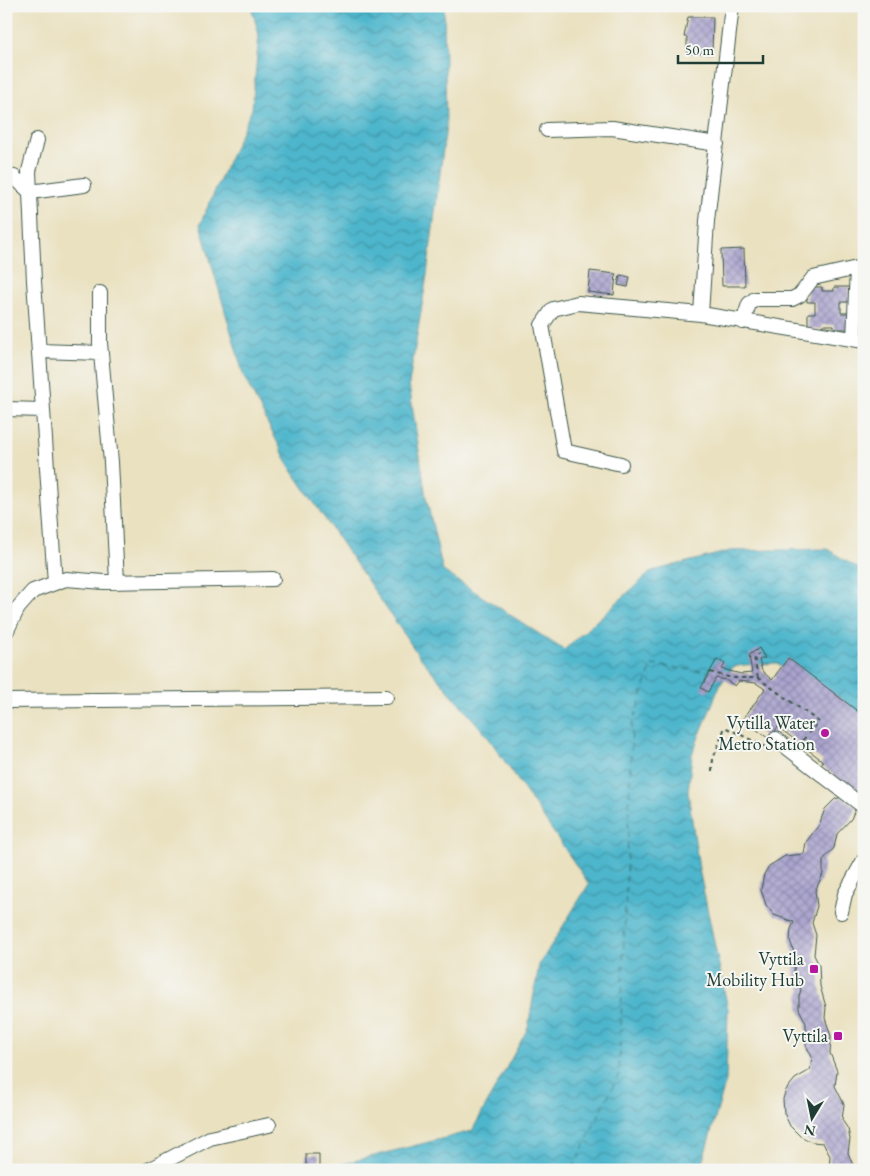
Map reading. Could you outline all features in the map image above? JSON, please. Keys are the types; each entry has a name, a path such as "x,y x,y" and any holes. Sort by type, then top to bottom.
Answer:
{"street":[{"path":"701,314 707,221 732,6"},
{"path":"547,130 612,128 717,144"},
{"path":"38,140 29,171 55,583"},
{"path":"6,176 14,177 30,192"},
{"path":"30,192 84,185"},
{"path":"621,464 564,451 542,325 553,309 578,303 701,314 743,322 859,340 860,268 813,278 800,296 792,299 755,299 749,304 743,322"},
{"path":"100,293 101,353 111,462 117,582"},
{"path":"39,351 101,353"},
{"path":"6,409 43,410"},
{"path":"6,632 18,608 33,591 66,579 117,582 273,579"},
{"path":"6,701 386,697"},
{"path":"772,743 864,807"},
{"path":"841,912 845,894 864,860"},
{"path":"148,1170 210,1138 270,1125"}],"path":[{"path":"758,678 754,657 759,654"},
{"path":"710,672 732,678 758,678 819,722 796,748"},
{"path":"712,771 713,759 725,727 772,743"}],"water":[{"path":"251,6 443,6 444,8 446,126 427,275 409,384 426,497 443,571 564,650 652,571 730,551 827,549 864,572 864,725 777,663 743,665 733,667 720,685 692,754 688,792 699,869 728,1009 726,1081 700,1170 319,1170 472,1131 528,1028 539,965 589,884 488,737 419,656 291,469 244,377 200,224 252,109 259,35"}],"building":[{"path":"688,17 713,17 712,53 687,53 687,37 684,37"},
{"path":"744,249 745,286 722,286 721,250"},
{"path":"590,271 616,274 614,295 588,292"},
{"path":"620,275 630,277 628,287 618,285"},
{"path":"807,287 822,287 822,291 834,291 834,287 849,287 849,302 841,302 841,313 849,313 849,329 834,329 834,325 822,325 822,329 808,329 808,313 815,313 815,302 807,302"},
{"name":"Vytilla Water Metro Station","path":"759,648 765,658 759,660 762,671 772,680 788,658 864,716 864,798 821,765 823,761 778,727 769,739 743,719 765,689 756,683 739,681 735,686 726,680 716,678 708,692 701,688 717,659 725,664 722,669 741,674 752,673 749,655"},
{"path":"842,797 856,807 851,819 837,834 834,848 823,860 823,874 815,891 817,906 812,923 816,935 814,955 819,965 820,986 826,1007 825,1018 831,1036 830,1053 837,1071 835,1086 844,1104 842,1120 848,1129 850,1139 848,1153 855,1170 829,1170 830,1156 823,1143 812,1142 800,1136 790,1126 784,1113 783,1099 786,1090 795,1079 810,1070 812,1057 806,1045 806,1023 799,1009 801,990 794,971 795,956 790,940 794,922 774,915 766,905 761,890 764,874 769,866 785,856 804,854 806,842 819,825 825,809 835,799"},
{"path":"306,1154 319,1154 319,1169 306,1169"}],"ferry route":[{"path":"561,1170 574,1166 619,1074 632,725 652,665 710,672"}],"place":[{"name":"Vytilla Water Metro Station","path":"825,733"},
{"name":"Vyttila Mobility Hub","path":"814,969"},
{"name":"Vyttila","path":"838,1036"}]}
